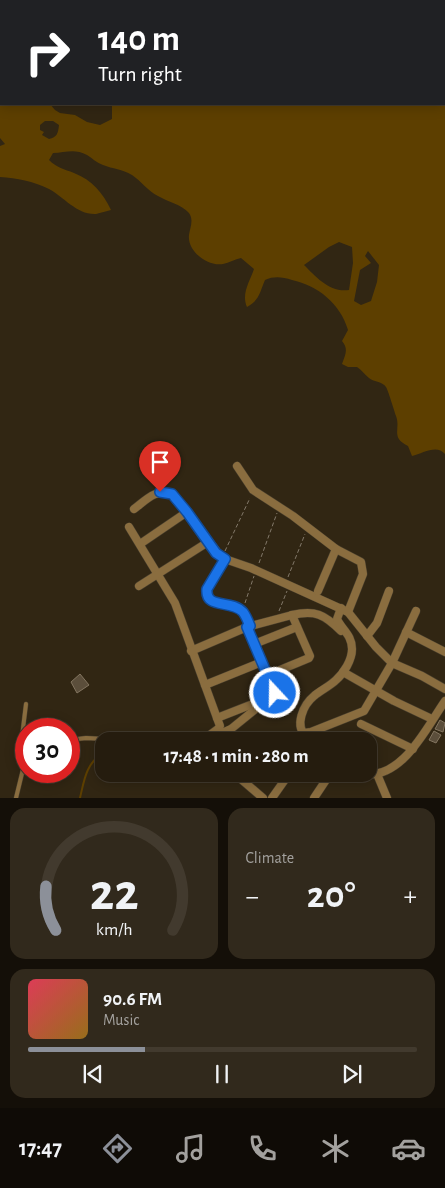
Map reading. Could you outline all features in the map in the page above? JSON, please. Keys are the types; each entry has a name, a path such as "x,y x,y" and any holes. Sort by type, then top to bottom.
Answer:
{"street":[{"path":"237,466 254,490 280,506 336,549 358,559 363,565 363,574 344,610 338,615 338,621 350,636 352,650 350,658 336,681 313,697 305,707 301,717 304,732"},
{"path":"134,508 160,492 172,494 223,559 256,571 344,610 392,663 422,676 445,689"},
{"path":"140,544 187,512"},
{"path":"129,527 174,602 220,726 214,732"},
{"path":"139,586 208,542"},
{"path":"318,591 336,549"},
{"path":"223,559 207,589 206,595 212,603 226,603 242,611 275,693 225,732"},
{"path":"368,636 377,623 389,591"},
{"path":"311,732 364,711 392,663 416,611"},
{"path":"191,651 249,627 292,615 312,612 327,618 351,642"},
{"path":"268,675 310,656 292,615"},
{"path":"254,644 297,627"},
{"path":"406,632 445,652"},
{"path":"205,685 262,662"},
{"path":"343,672 432,719"},
{"path":"217,718 268,698"},
{"path":"387,798 377,774 388,770 413,749 445,701"},
{"path":"362,724 413,749"},
{"path":"249,782 263,798"},
{"path":"272,798 283,782"},
{"path":"314,798 325,782"}],"lane":[{"path":"24,718 26,704"},
{"path":"80,739 95,738"},
{"path":"16,798 19,783"}],"path":[{"path":"223,559 254,490"},
{"path":"242,611 280,506"},
{"path":"276,619 307,527"}],"shaded area":[{"path":"0,105 51,105 60,113 75,115 87,122 100,125 112,119 112,105 445,105 445,454 434,449 412,456 408,446 399,439 397,421 386,387 371,379 357,367 348,367 342,364 346,349 342,341 348,330 340,312 319,291 292,280 272,278 265,280 257,298 247,307 245,297 254,269 241,258 217,264 200,257 191,247 189,241 191,218 186,210 154,194 125,171 101,164 82,153 74,151 53,153 49,160 58,167 92,183 101,193 111,210 89,214 77,209 55,192 43,186 25,180 0,177 0,146 5,144 0,138","holes":["45,121 53,121 59,125 58,133 49,139 42,135 44,132 40,130 40,125","339,242 352,247 353,263 349,290 330,287 304,265","368,251 379,265 377,282 371,301 361,305 354,301 360,270 371,263 365,256"]}],"building":[{"path":"80,674 89,685 77,693 71,682"},
{"path":"440,720 445,723 443,732 435,729"},
{"path":"434,731 441,735 436,743 429,740"}],"waterway":[{"path":"80,798 85,779 95,759"}],"route":[{"path":"160,492 172,494 216,553 225,559 207,589 206,595 212,603 226,603 234,606 242,611 247,618 250,626 247,627 275,693"}]}
